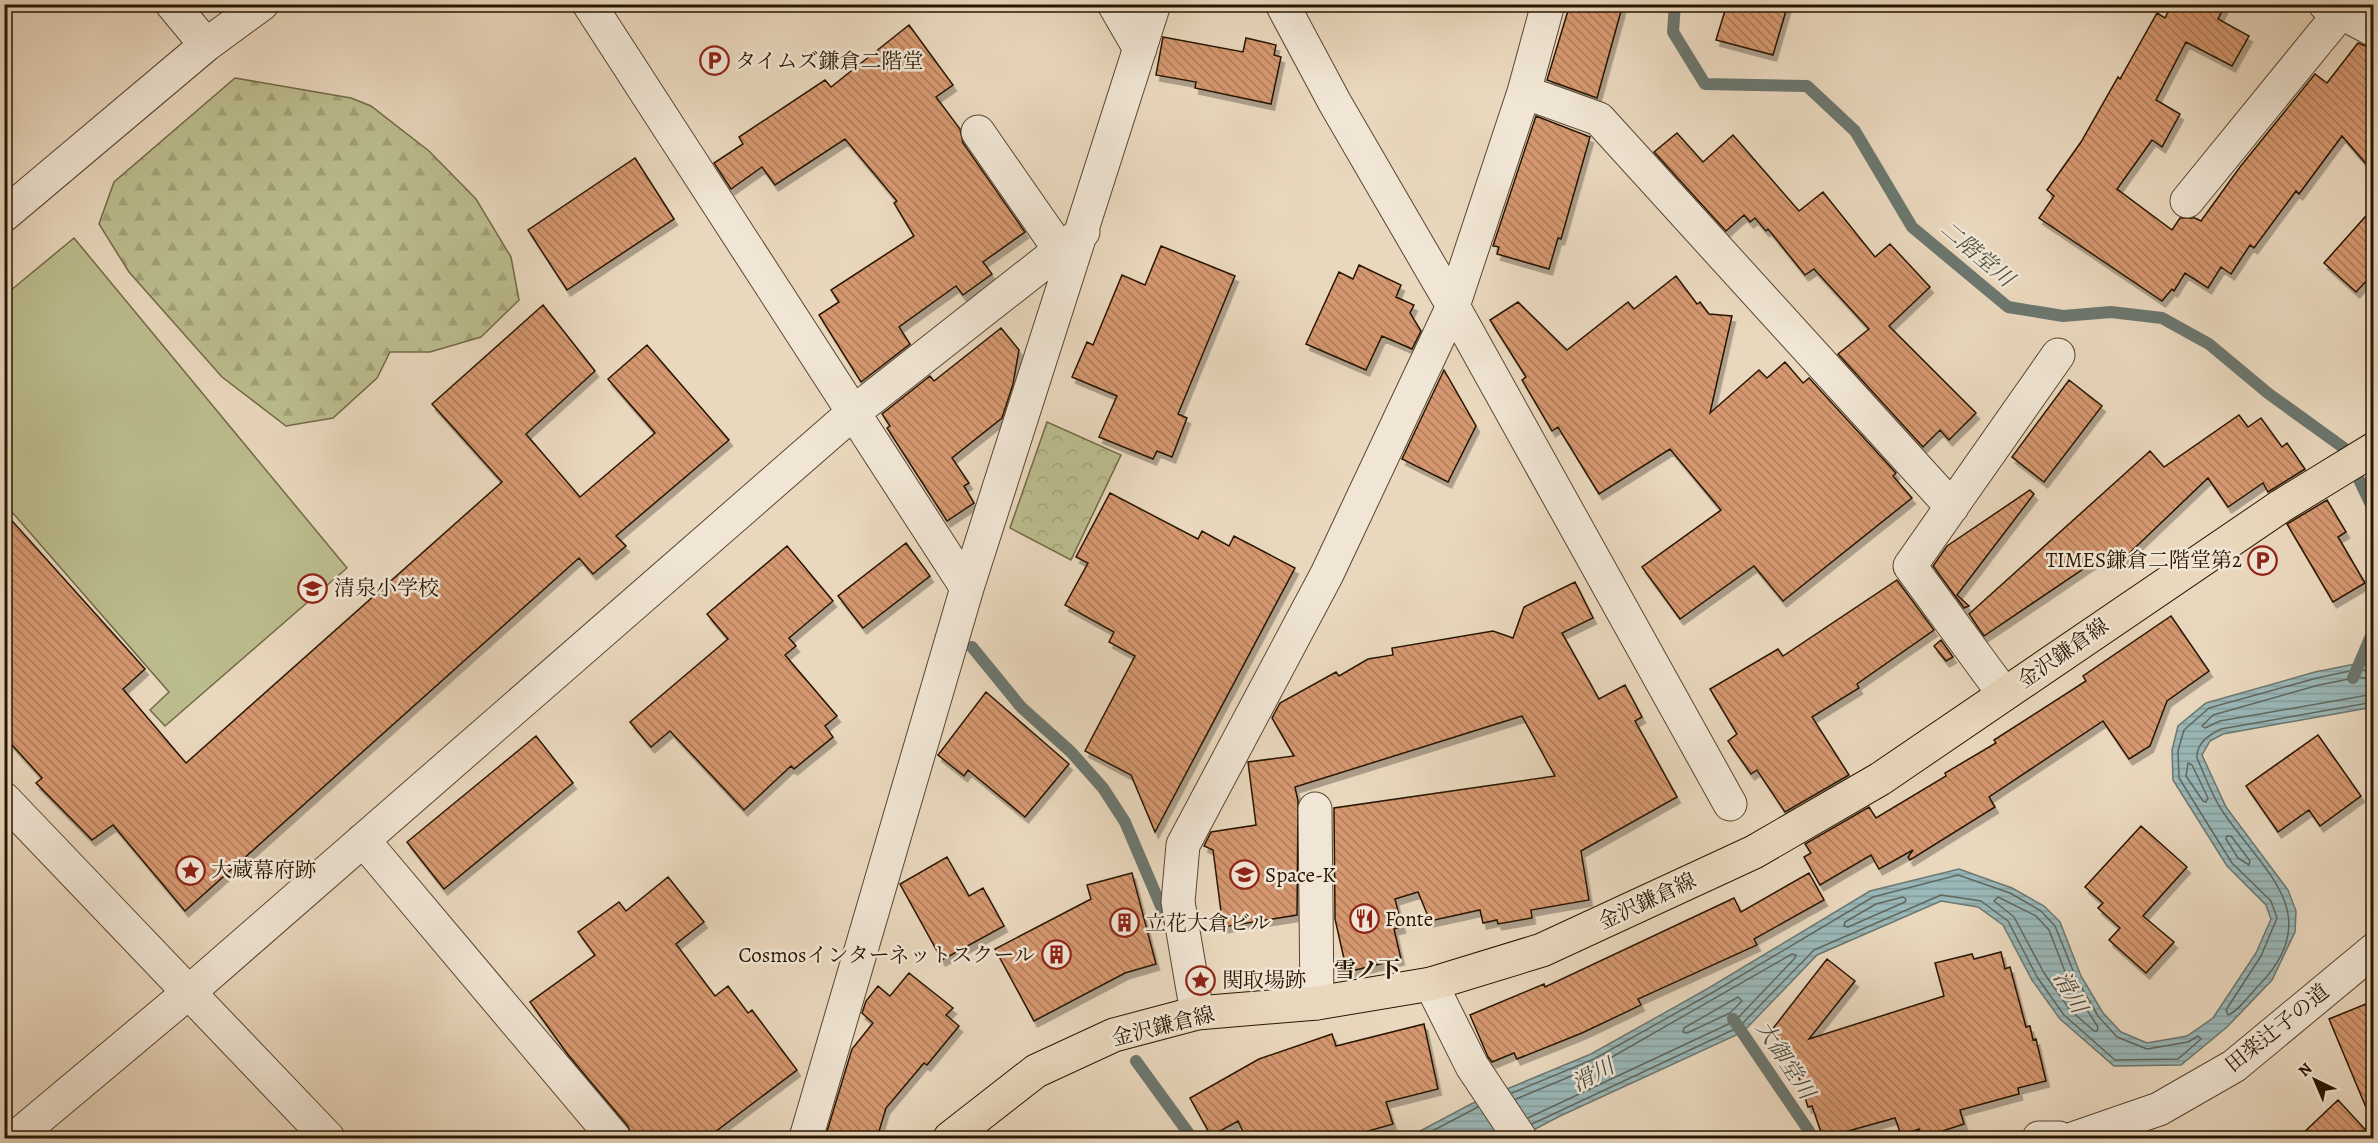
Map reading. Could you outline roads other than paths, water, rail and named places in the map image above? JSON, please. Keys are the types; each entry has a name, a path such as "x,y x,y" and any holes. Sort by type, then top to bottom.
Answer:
{"main road":[{"name":"金沢鎌倉線","path":"950,1138 1036,1071 1114,1035 1197,1013 1317,1003 1431,984 1542,950 1754,852 1880,779 2281,506 2373,449"}],"street":[{"path":"172,4 206,45"},
{"path":"4,215 206,45 262,4"},
{"path":"589,4 967,588"},
{"path":"1114,4 1140,49"},
{"path":"806,1138 1071,241 1154,4"},
{"path":"1282,4 1335,103 1452,306 1730,804"},
{"path":"1197,1013 1178,902 1183,845 1327,574 1452,306 1524,92 1548,4"},
{"path":"2187,201 2333,8 2373,30"},
{"path":"1524,92 1599,119 1952,507"},
{"path":"978,132 1071,241"},
{"path":"15,1138 188,993 854,412 1071,241"},
{"path":"2004,694 1910,566 2058,355"},
{"path":"4,799 328,1138"},
{"path":"1315,809 1317,1003"},
{"path":"363,840 614,1138"},
{"name":"田楽辻子の道","path":"2053,1138 2158,1109 2234,1066 2373,950"},
{"path":"1431,984 1472,1066 1520,1138"}],"water":[{"name":"滑川","path":"2360,663 2373,667 2373,707 2223,734 2210,741 2202,755 2226,807 2288,890 2296,911 2295,932 2272,980 2227,1027 2181,1065 2114,1066 2060,1019 2032,980 2003,925 1978,907 1941,901 1817,955 1743,1032 1560,1116 1518,1138 1407,1138 1471,1104 1591,1054 1707,989 1870,891 1959,869 2012,888 2044,906 2060,922 2081,976 2103,1013 2121,1032 2147,1043 2187,1036 2213,1018 2256,953 2271,919 2266,905 2227,866 2173,780 2172,750 2178,726 2206,703 2315,672"}],"waterway":[{"name":"二階堂川","path":"1675,4 1673,32 1705,84 1807,86 1855,131 1912,227 2008,307 2063,316 2111,312 2162,318 2209,344 2269,394 2344,448 2374,511"},
{"name":"二階堂川","path":"2353,678 2374,629"},
{"path":"972,647 1021,707 1071,752 1103,788 1125,822 1166,918"},
{"name":"大御堂川","path":"1733,1019 1809,1131 1811,1138"},
{"path":"1136,1061 1192,1138"}],"place":[{"name":"タイムズ鎌倉二階堂","path":"714,61"},
{"name":"TIMES鎌倉二階堂第2","path":"2263,560"},
{"name":"清泉小学校","path":"313,588"},
{"name":"大蔵幕府跡","path":"190,870"},
{"name":"Space-K","path":"1244,875"},
{"name":"Fonte","path":"1364,919"},
{"name":"立花大倉ビル","path":"1124,923"},
{"name":"Cosmosインターネットスクール","path":"1056,955"},
{"name":"関取場跡","path":"1201,980"}],"district":[{"name":"雪ノ下","path":"1367,970"}]}
